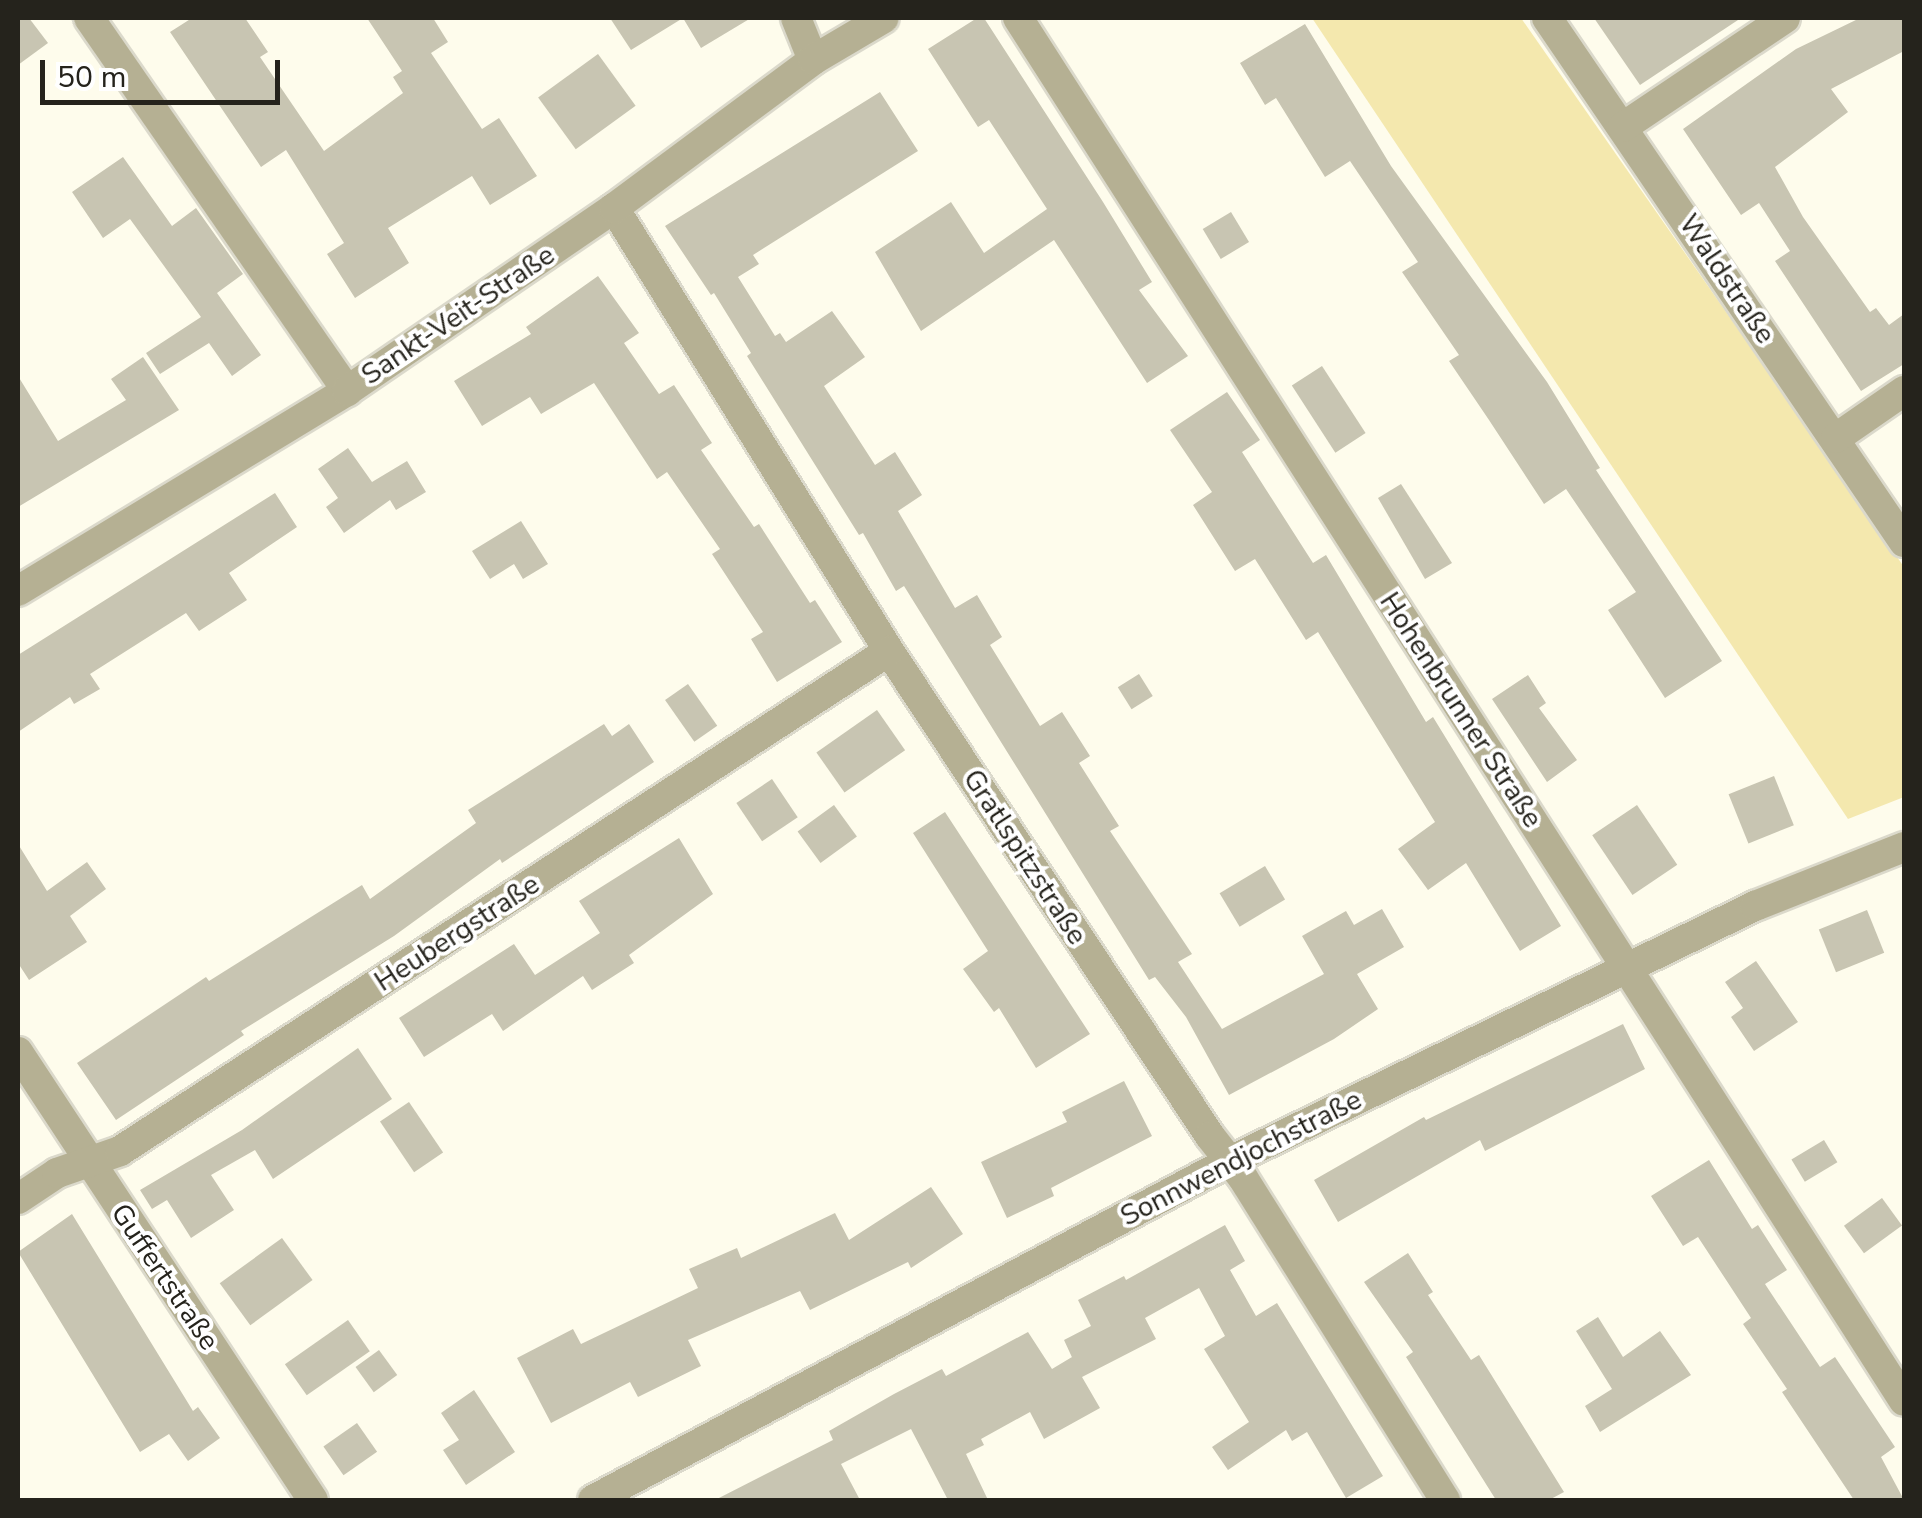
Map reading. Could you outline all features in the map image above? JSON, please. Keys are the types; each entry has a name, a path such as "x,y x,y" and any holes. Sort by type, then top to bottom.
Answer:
{"street":[{"path":"88,18 347,390"},
{"path":"796,18 813,60"},
{"name":"Sankt-Veit-Straße","path":"18,591 347,390 614,208 813,60 884,18"},
{"name":"Hohenbrunner Straße","path":"1018,18 1904,1400"},
{"name":"Waldstraße","path":"1546,18 1904,542"},
{"path":"1623,127 1785,18"},
{"name":"Gratlspitzstraße","path":"614,208 889,651 1230,1161 1445,1500"},
{"path":"1836,438 1904,391"},
{"name":"Heubergstraße","path":"18,1199 57,1173 120,1151 889,651"},
{"name":"Sonnwendjochstraße","path":"594,1500 1230,1161 1755,906 1904,847"},
{"name":"Guffertstraße","path":"18,1052 313,1500"}],"shaded area":[{"path":"1312,18 1521,18 1904,567 1904,797 1848,819"}],"building":[{"path":"18,18 29,18 48,43 18,65"},
{"path":"192,18 245,18 268,52 260,57 324,151 403,93 393,77 402,71 367,18 433,18 448,42 431,53 482,129 499,118 537,176 490,205 472,176 388,228 409,263 355,298 327,254 344,243 286,150 261,167 170,32"},
{"path":"610,18 683,18 631,50"},
{"path":"683,18 751,18 701,48"},
{"path":"977,18 984,18 1103,202 1152,282 1139,290 1188,356 1147,383 1054,240 921,331 875,252 951,202 984,253 1047,209 989,120 978,127 928,49"},
{"path":"1594,18 1741,18 1640,85"},
{"path":"1860,18 1904,18 1904,51 1831,89 1848,112 1775,167 1803,217 1870,312 1876,308 1889,325 1904,314 1904,364 1861,391 1775,261 1790,251 1759,203 1741,215 1683,129 1796,49"},
{"path":"1305,24 1391,166 1547,382 1600,468 1596,470 1722,661 1665,698 1608,610 1636,592 1566,489 1544,504 1449,361 1459,355 1402,272 1418,262 1350,161 1325,177 1276,98 1265,105 1240,63"},
{"path":"598,54 636,106 576,149 538,97"},
{"path":"880,92 918,151 753,255 759,264 738,277 775,336 780,333 786,342 832,311 865,357 824,386 875,465 895,452 922,495 898,511 955,608 977,595 1002,637 990,645 1040,726 1062,712 1090,756 1079,763 1119,826 1110,831 1192,954 1178,962 1222,1029 1324,974 1302,936 1346,911 1354,925 1382,909 1404,947 1357,974 1378,1009 1334,1039 1229,1095 1186,1017 1155,977 1149,980 904,586 896,591 863,533 859,535 747,356 751,353 714,293 711,295 665,226"},
{"path":"123,157 172,226 196,208 243,274 217,293 261,355 232,376 209,343 160,374 146,353 201,317 130,219 103,238 72,192"},
{"path":"1231,212 1249,242 1221,259 1203,229"},
{"path":"598,276 639,333 624,343 659,394 674,385 712,443 701,450 754,527 759,524 810,603 815,600 842,642 777,682 751,639 763,632 712,554 720,549 667,472 657,479 594,383 541,414 530,397 482,426 454,381 531,334 526,327"},
{"path":"143,357 179,410 18,507 18,376 58,441 126,400 111,379"},
{"path":"1322,366 1366,433 1335,453 1292,386"},
{"path":"1227,392 1260,440 1242,452 1313,563 1326,555 1426,722 1433,717 1561,926 1520,951 1466,863 1428,890 1398,849 1435,822 1318,632 1306,640 1255,559 1235,571 1193,505 1212,492 1170,430"},
{"path":"348,448 372,482 407,461 426,492 396,510 390,500 344,533 326,507 338,498 318,469"},
{"path":"1401,484 1452,563 1425,579 1378,498"},
{"path":"275,493 297,527 229,573 247,600 199,631 186,613 90,674 100,689 74,704 70,697 18,732 18,655"},
{"path":"521,521 548,564 523,579 514,564 490,579 472,551"},
{"path":"1139,674 1153,696 1132,709 1118,687"},
{"path":"1528,675 1546,703 1539,708 1577,760 1547,782 1492,699"},
{"path":"688,684 717,726 694,742 665,700"},
{"path":"877,710 905,750 844,793 816,752"},
{"path":"604,724 612,736 629,724 654,762 502,863 500,859 394,936 241,1031 244,1035 116,1120 77,1063 206,977 209,981 362,885 370,899 476,823 468,810"},
{"path":"1774,776 1794,825 1748,843 1729,794"},
{"path":"772,779 798,817 762,841 736,803"},
{"path":"834,805 857,837 821,863 798,831"},
{"path":"1637,805 1677,865 1632,895 1592,835"},
{"path":"945,812 1090,1034 1036,1068 999,1008 994,1012 963,969 988,951 913,833"},
{"path":"679,838 713,894 629,955 634,963 592,990 583,976 503,1031 492,1014 424,1057 399,1018 514,944 535,975 600,933 579,901"},
{"path":"18,844 47,891 87,862 106,889 70,916 87,942 29,980 18,963"},
{"path":"1265,866 1285,899 1240,927 1220,893"},
{"path":"1867,910 1884,953 1836,972 1819,929"},
{"path":"1756,961 1798,1022 1754,1051 1731,1017 1743,1008 1725,982"},
{"path":"1623,1024 1645,1069 1485,1151 1480,1140 1338,1222 1314,1180 1424,1117 1426,1120"},
{"path":"358,1048 392,1099 273,1179 255,1150 211,1175 234,1210 191,1238 167,1200 152,1209 140,1190 242,1130"},
{"path":"1124,1081 1152,1136 1051,1188 1054,1196 1007,1218 981,1162 1067,1122 1062,1112"},
{"path":"409,1102 443,1153 414,1172 380,1122"},
{"path":"1824,1140 1837,1162 1805,1182 1791,1160"},
{"path":"1709,1160 1752,1229 1758,1225 1787,1270 1765,1284 1820,1367 1835,1357 1895,1447 1881,1457 1904,1500 1854,1500 1782,1392 1787,1389 1743,1324 1751,1318 1698,1237 1683,1246 1651,1196"},
{"path":"931,1187 963,1234 911,1268 908,1262 810,1310 800,1291 688,1340 701,1366 638,1397 630,1382 551,1423 517,1358 573,1329 581,1344 698,1288 689,1269 737,1248 741,1258 835,1213 849,1240"},
{"path":"1882,1198 1902,1226 1864,1253 1844,1226"},
{"path":"72,1214 193,1411 198,1407 220,1438 188,1461 169,1434 140,1452 18,1252"},
{"path":"1225,1225 1245,1261 1230,1270 1256,1316 1277,1303 1383,1476 1346,1498 1307,1432 1292,1441 1286,1430 1228,1470 1212,1447 1249,1422 1204,1349 1225,1336 1199,1288 1145,1318 1156,1339 1082,1377 1100,1408 1044,1439 1030,1412 981,1439 984,1445 966,1454 988,1500 948,1500 911,1429 841,1464 860,1500 715,1500 833,1440 829,1431 894,1394 942,1369 946,1376 1028,1332 1052,1369 1072,1357 1064,1340 1091,1326 1078,1300 1124,1276 1126,1280"},
{"path":"282,1238 313,1280 250,1325 220,1283"},
{"path":"1408,1253 1433,1292 1428,1295 1471,1360 1479,1355 1564,1492 1549,1500 1496,1500 1406,1357 1413,1352 1364,1282"},
{"path":"1598,1317 1623,1357 1660,1331 1691,1375 1600,1432 1585,1406 1612,1389 1576,1331"},
{"path":"348,1320 370,1351 307,1395 285,1364"},
{"path":"379,1350 397,1375 374,1392 356,1367"},
{"path":"474,1390 515,1452 466,1485 443,1450 459,1440 441,1413"},
{"path":"357,1423 377,1452 343,1475 323,1447"}]}
